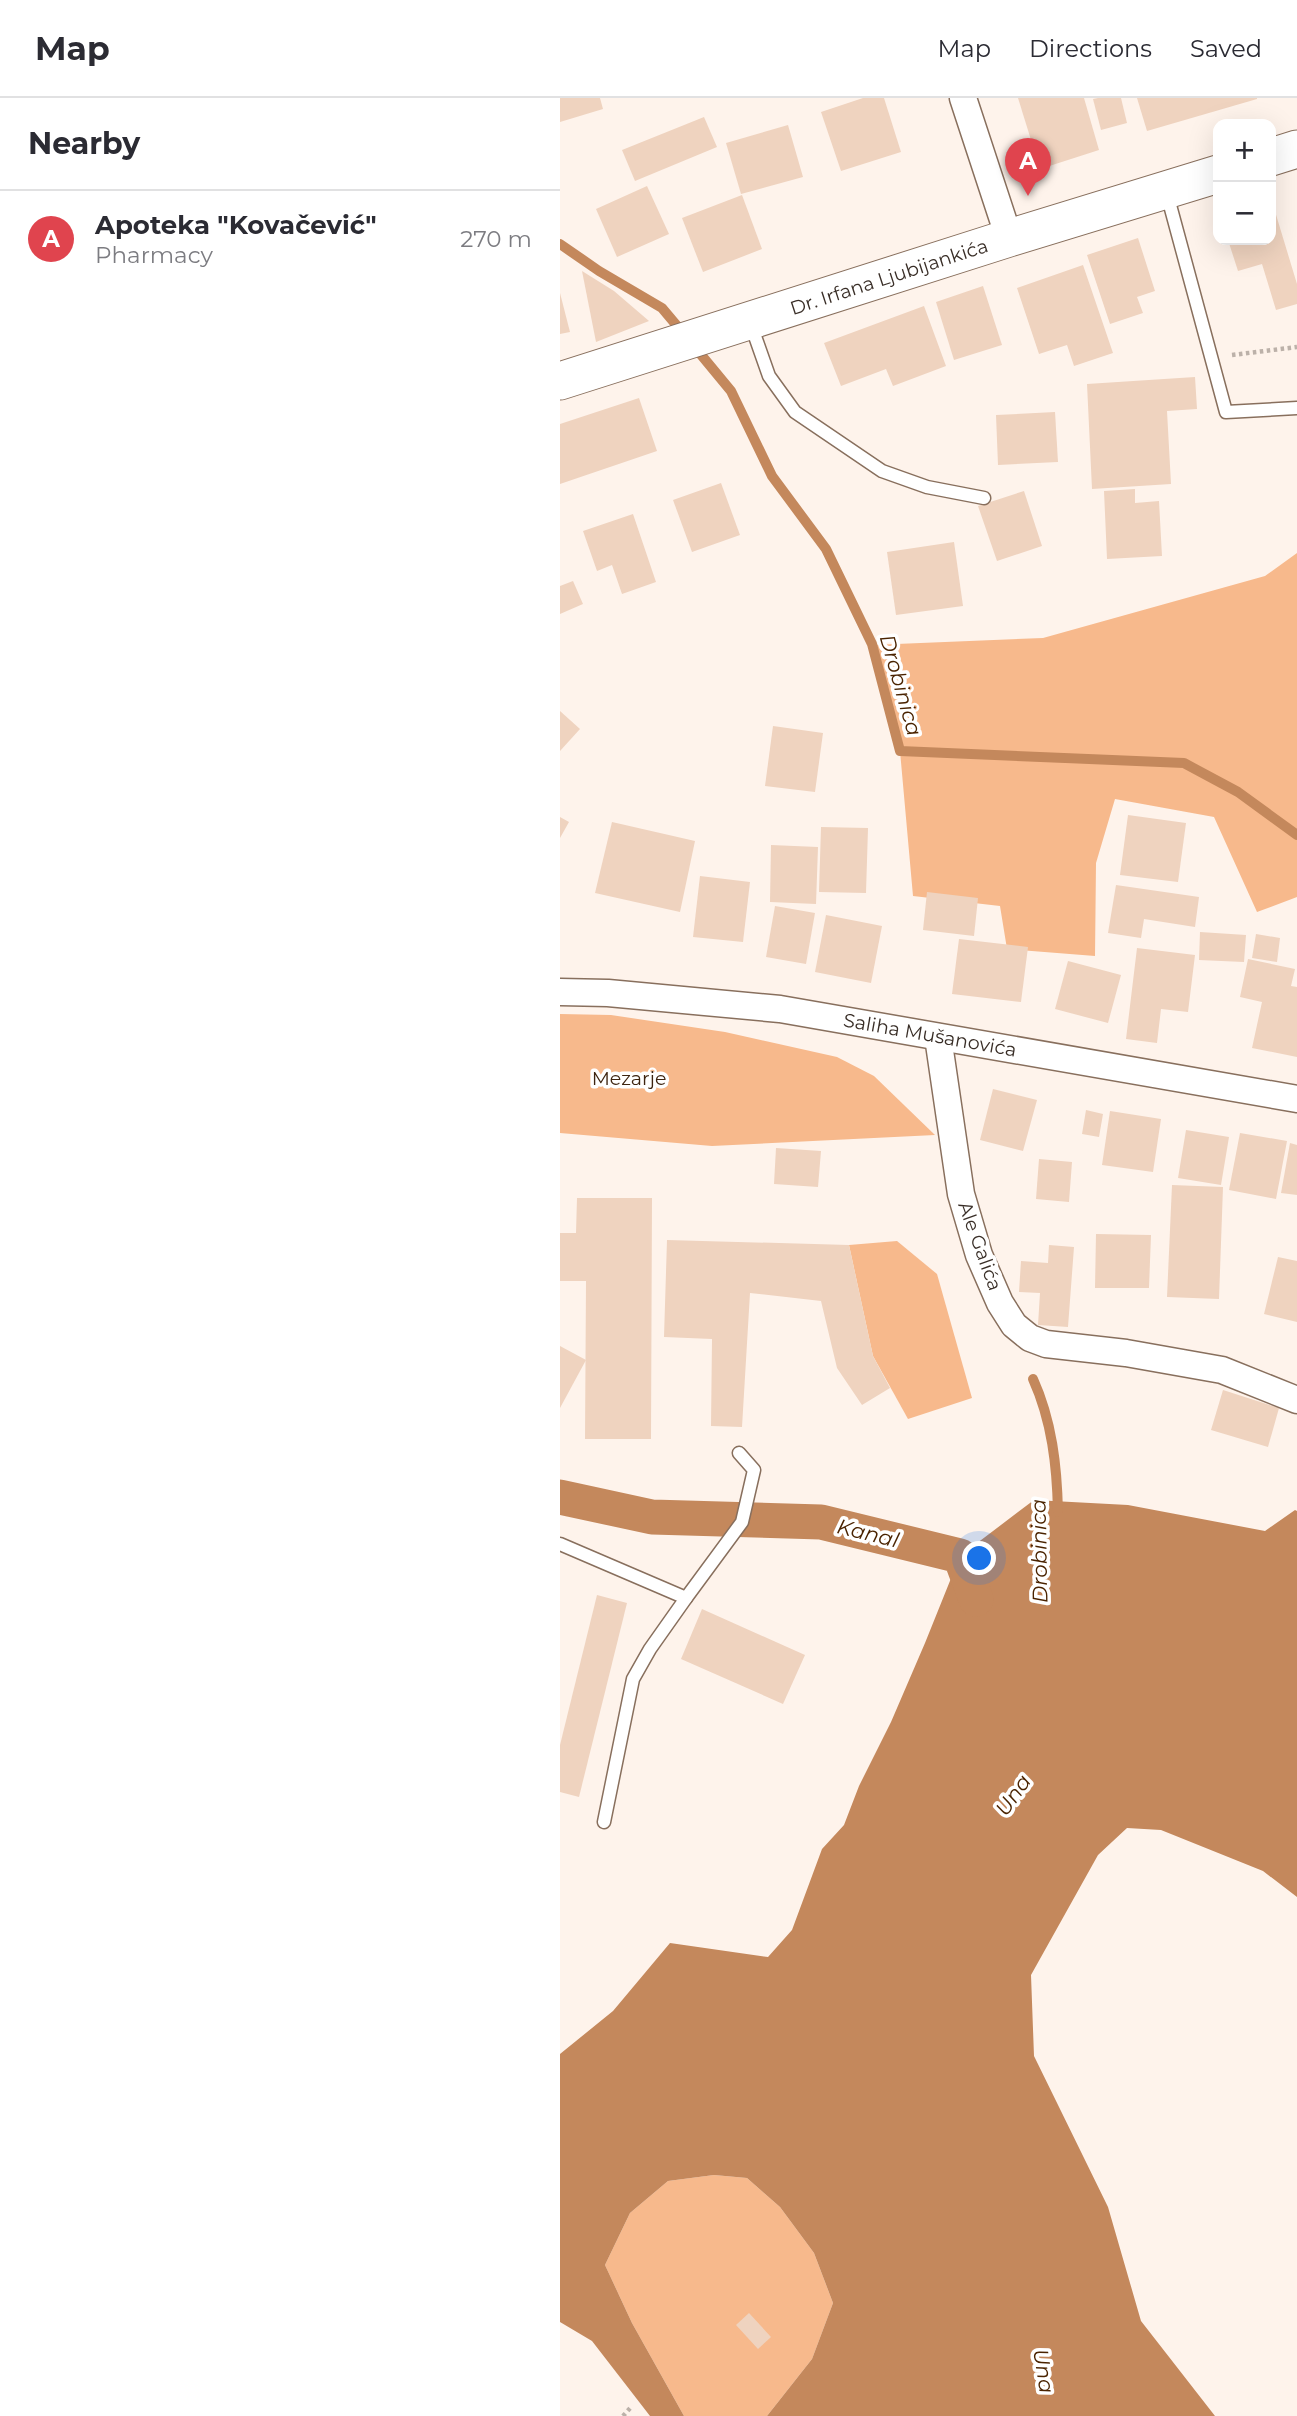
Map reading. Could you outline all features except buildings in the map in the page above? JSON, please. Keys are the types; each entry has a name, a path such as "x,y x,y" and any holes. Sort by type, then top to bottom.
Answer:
{"main road":[{"path":"1276,155 1297,149"},
{"name":"Dr. Irfana Ljubijankića","path":"560,381 1213,176"}],"street":[{"path":"963,98 1009,238"},
{"name":"Saliha Mušanovića","path":"560,992 608,993 780,1009 1297,1099"},
{"name":"Ale Galića","path":"938,1037 961,1194 979,1255 1000,1303 1014,1325 1030,1338 1046,1344 1126,1353 1222,1370 1297,1400"}],"lane":[{"path":"1166,190 1226,412 1297,408"},
{"path":"739,326 769,376 795,412 882,471 927,487 984,498"},
{"path":"604,1822 633,1679 650,1649 742,1522 754,1470 739,1452"},
{"path":"560,1544 686,1598"}],"path":[{"path":"1210,358 1297,347"},
{"path":"622,2416 632,2406"}],"green space":[{"path":"1297,553 1297,897 1257,912 1214,817 1115,799 1096,863 1095,956 1007,949 1000,906 913,896 900,751 872,645 1043,638 1265,576"},
{"name":"Mezarje","path":"560,1014 611,1015 725,1032 837,1057 874,1076 935,1135 712,1146 560,1133"},
{"path":"897,1241 937,1274 972,1398 908,1419 873,1356 849,1245"},
{"path":"714,2175 747,2178 780,2207 814,2253 833,2303 812,2359 767,2416 684,2416 632,2323 605,2265 630,2213 668,2181"}],"water":[{"name":"Una","path":"1034,1500 1128,1505 1265,1531 1297,1511 1297,1897 1263,1871 1161,1830 1127,1828 1098,1855 1031,1975 1034,2056 1108,2207 1141,2321 1215,2416 767,2416 812,2359 833,2303 814,2253 780,2207 747,2178 714,2175 668,2181 630,2213 605,2265 632,2323 684,2416 650,2416 592,2341 560,2322 560,2054 613,2011 670,1943 768,1957 792,1930 822,1849 844,1825 859,1786 891,1722 960,1556"}],"waterway":[{"name":"Drobinica","path":"560,244 599,271 662,308 683,333"},
{"name":"Drobinica","path":"693,345 731,391 772,476 826,549 872,644 900,751 1184,763 1238,792 1297,835"},
{"name":"Drobinica","path":"1033,1379 1045,1411 1052,1444 1058,1512"},
{"name":"Kanal","path":"560,1497 652,1517 821,1522 960,1556 976,1599"}],"place":[{"name":"Apoteka \"Kovačević\"","path":"1028,196"}]}
